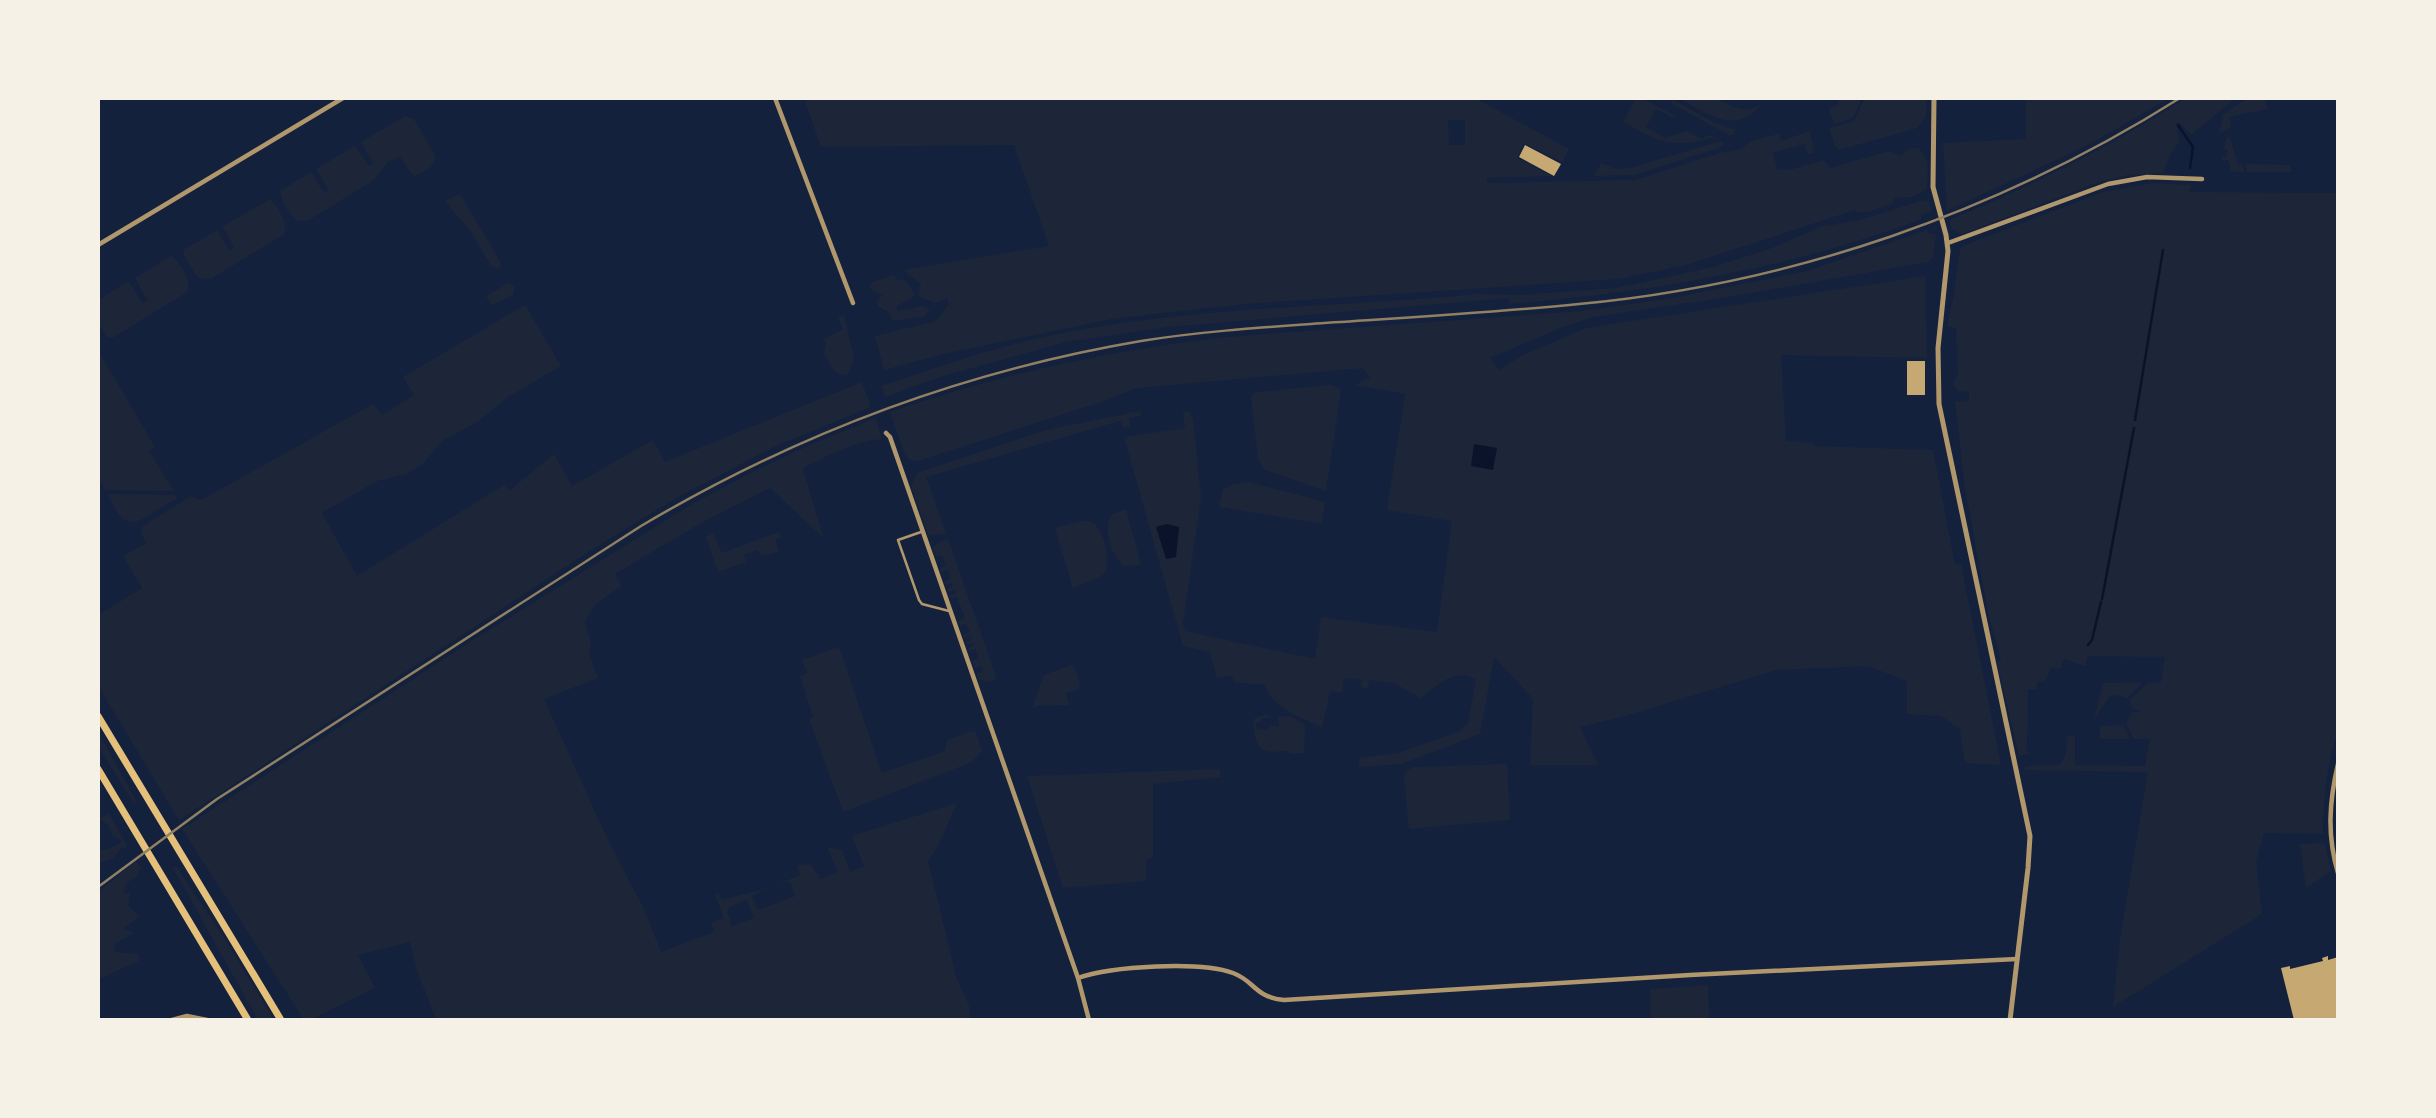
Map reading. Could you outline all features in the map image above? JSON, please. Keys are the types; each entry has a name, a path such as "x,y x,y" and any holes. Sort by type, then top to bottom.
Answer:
{"main road":[{"path":"98,716 281,1020"},
{"path":"98,769 248,1020"}],"street":[{"path":"98,246 343,98"},
{"path":"775,98 853,303"},
{"path":"1934,98 1933,187 1948,243 1938,348 1938,395 2029,828 2029,858 2010,1020"},
{"path":"1948,243 2108,184 2147,177 2202,179"},
{"path":"886,433 890,437 1078,978 1089,1020"},
{"path":"2338,764 2329,824 2338,873"},
{"path":"1078,978 1125,970 1215,968 1237,974 1264,996 1284,1000 1718,973 2017,959"},
{"path":"172,1020 187,1016 207,1020"}],"lane":[{"path":"922,531 898,540 920,603 949,611"}],"shaded area":[{"path":"804,98 1475,98 1569,149 1562,162 1524,143 1517,158 1552,176 1487,178 1487,183 1635,180 1741,149 1751,141 1779,134 1781,141 1810,131 1814,153 1807,154 1805,144 1773,152 1777,170 1789,170 1824,160 1830,168 1889,151 1900,155 1909,149 1918,148 1925,157 1928,172 1927,189 1913,197 1895,198 1893,203 1871,211 1857,213 1855,210 1686,265 1618,279 1244,304 1111,319 943,354 884,370 875,336 936,321 949,304 947,298 935,303 918,295 921,285 904,270 1049,246 1014,145 821,147","holes":["1448,120 1465,120 1465,145 1449,145"]},
{"path":"1641,98 1676,116 1675,119 1656,109 1646,127 1665,138 1686,131 1702,139 1709,135 1716,137 1688,143 1667,142 1623,122 1634,101"},
{"path":"1670,98 1713,122 1735,130 1733,135 1672,104"},
{"path":"1679,98 1713,98 1741,109 1760,105 1751,114 1731,121 1710,115"},
{"path":"1837,98 1862,98 1853,118 1834,124 1829,108 1839,105"},
{"path":"1865,98 1927,98 1926,117 1917,128 1839,150 1829,128 1854,121"},
{"path":"2026,98 2170,98 2088,145 1947,211 1943,143 2026,139"},
{"path":"2186,98 2236,98 2191,135 2180,123 2176,123 2180,141 2171,153 2163,173 2128,175 2099,182 1962,234 1952,229 1949,220 2070,165"},
{"path":"2247,98 2265,98 2267,109 2229,117 2231,128 2219,133 2223,115"},
{"path":"405,116 414,119 434,153 436,159 431,167 414,177 400,157 388,162 374,180 309,220 298,221 292,215 280,191 311,172 324,193 329,190 316,169 355,146 369,166 373,163 361,142"},
{"path":"2227,137 2230,137 2238,165 2242,164 2244,172 2231,171 2228,160 2222,161 2228,150 2224,149"},
{"path":"1721,141 1724,144 1719,148 1634,175 1594,176 1601,163 1616,169 1630,168"},
{"path":"2246,164 2290,165 2292,172 2247,172"},
{"path":"2154,183 2191,185 2189,192 2338,193 2338,731 2326,782 2323,834 2264,833 2256,862 2262,914 2113,1007 2120,939 2148,772 2024,770 2025,767 2061,763 2067,737 2075,735 2075,765 2145,766 2150,739 2134,739 2126,724 2132,712 2140,710 2133,709 2129,700 2148,683 2161,682 2165,657 2088,656 2085,666 2063,659 2061,669 2051,667 2046,680 2038,682 2036,689 2028,689 2027,751 2031,753 2019,756 1997,662 2001,660 1989,617 1965,489 1955,401 1969,402 1969,392 1958,391 1953,384 1958,373 1956,328 1947,326 1960,250 1963,246 2103,192"},
{"path":"460,194 500,261 500,268 492,267 470,231 445,201"},
{"path":"270,199 282,215 284,234 211,279 198,278 183,250 217,230 230,251 234,247 222,227"},
{"path":"1923,200 1929,202 1932,211 1921,215 1922,219 1821,252 1719,276 1615,293 1509,304 1509,298 1168,327 1066,342 940,377 885,397 881,386 1019,343 1093,327 1258,309 1617,288 1713,267 1772,248 1820,227 1861,220"},
{"path":"1927,230 1929,234 1936,234 1933,257 1929,262 1593,317 1490,358 1499,370 1521,356 1586,328 1925,276 1927,358 1781,355 1786,441 1812,443 1814,446 1933,450 1955,565 1961,564 2001,765 1965,763 1960,729 1941,716 1907,714 1907,681 1868,666 1777,670 1580,727 1598,765 1530,765 1533,699 1494,657 1480,734 1401,764 1359,767 1359,758 1398,753 1460,731 1468,723 1476,680 1469,676 1454,676 1421,698 1394,683 1369,680 1365,689 1361,686 1362,680 1344,678 1342,693 1330,691 1322,728 1280,706 1268,693 1265,685 1234,682 1232,676 1217,678 1210,652 1183,646 1124,437 1185,428 1183,412 1189,412 1193,418 1201,497 1183,623 1185,631 1315,659 1321,617 1437,632 1452,521 1387,510 1405,394 1355,385 1370,377 1363,368 1137,388 918,461 910,460 905,455 890,412 973,386 1057,365 1184,342 1581,311 1667,299 1807,271"},
{"path":"171,256 185,272 187,292 114,337 107,337 98,323 98,300 129,281 142,303 148,301 135,278"},
{"path":"894,275 896,280 902,279 908,283 915,296 897,306 897,311 923,306 930,310 923,317 893,321 889,313 878,306 877,301 882,295 871,290 870,285"},
{"path":"509,283 515,287 513,295 492,305 486,296"},
{"path":"525,305 561,366 508,397 479,421 442,441 424,463 407,474 377,481 322,513 357,576 504,485 510,490 554,454 572,486 653,440 665,462 862,382 871,407 776,446 678,497 604,542 179,820 98,686 98,615 142,588 123,556 146,543 141,533 143,526 191,496 201,500 373,404 382,415 414,395 403,377"},
{"path":"844,315 854,359 848,374 842,375 834,371 824,353 824,339 843,329 838,317"},
{"path":"98,350 155,447 149,451 174,491 105,490 98,479"},
{"path":"1332,385 1341,390 1326,491 1265,470 1258,460 1251,397 1256,392"},
{"path":"1140,411 1141,416 1129,418 1131,427 1124,428 1120,421 926,477 946,533 929,536 911,486 917,473 1046,430"},
{"path":"876,418 882,439 843,449 803,470 823,536 770,488 701,523 615,574 621,586 596,604 585,621 591,645 589,654 598,678 544,699 608,840 645,911 661,952 714,932 711,923 724,918 715,895 718,893 722,900 768,888 752,896 758,910 795,896 790,881 773,886 800,875 797,865 810,864 821,879 838,872 827,847 842,850 850,872 864,866 852,836 957,803 940,842 928,861 957,980 969,1005 970,1020 436,1020 417,970 410,942 358,955 375,988 310,1020 304,1020 182,829 475,639 692,504 812,444","holes":["747,900 754,918 732,926 727,912 730,907"]},
{"path":"1474,444 1497,448 1493,470 1471,466"},
{"path":"1249,482 1325,502 1322,524 1219,507 1223,490 1233,484"},
{"path":"107,494 175,495 177,498 137,522 131,522 122,518"},
{"path":"1126,509 1141,565 1124,566 1115,556 1109,541 1108,527 1112,514"},
{"path":"1082,521 1092,522 1097,526 1106,547 1107,563 1104,574 1073,588 1055,528"},
{"path":"1167,524 1179,527 1176,557 1166,559 1156,527"},
{"path":"779,532 781,537 775,540 779,552 761,556 758,550 744,555 746,562 718,572 706,537 714,533 721,553"},
{"path":"948,539 997,679 987,682 978,679 977,674 983,671 981,666 975,668 972,661 979,658 975,649 969,651 968,648 974,645 967,645 966,642 972,640 971,636 964,638 963,635 970,632 966,624 960,626 958,621 965,618 957,597 950,599 949,596 956,593 955,590 948,592 947,589 953,586 952,583 946,585 944,582 951,579 948,570 941,572 940,568 946,566 942,555 936,556 933,548"},
{"path":"839,647 882,773 945,751 947,740 975,730 982,751 970,763 843,812 809,719 813,717 800,676 807,673 802,660"},
{"path":"1071,665 1075,668 1080,685 1078,690 1066,693 1069,705 1038,706 1032,709 1044,675"},
{"path":"2143,682 2127,698 2117,695 2109,697 2094,720 2103,683"},
{"path":"1267,714 1270,718 1264,718 1255,725 1256,729 1267,730 1271,726 1279,726 1278,717 1290,716 1305,725 1304,753 1271,752 1259,746 1254,720"},
{"path":"2123,725 2130,739 2100,739 2100,726"},
{"path":"98,732 137,802 134,804 98,746"},
{"path":"1507,764 1510,820 1409,829 1404,778 1407,770 1414,767"},
{"path":"1220,769 1221,777 1153,784 1153,858 1146,859 1146,881 1063,888 1027,776"},
{"path":"109,813 127,846 119,850 114,858 98,863 100,850 111,848 122,841 113,836 108,825 99,819"},
{"path":"2325,843 2331,871 2306,888 2300,844"},
{"path":"136,861 141,868 136,877 126,883 124,892 130,894 128,905 139,917 123,929 135,932 115,944 114,952 138,954 140,960 98,980 98,892"},
{"path":"176,866 274,1020 258,1020 173,868"},
{"path":"1708,985 1709,1020 1651,1020 1650,989"}],"building":[{"path":"1525,145 1561,164 1554,176 1519,157"},
{"path":"1907,361 1925,361 1925,395 1907,395"},
{"path":"2328,956 2328,960 2338,957 2338,1020 2294,1020 2281,968 2290,966 2290,969 2323,961 2322,958"}],"waterway":[{"path":"2178,125 2193,147 2190,168"},
{"path":"2135,420 2163,250"},
{"path":"2102,599 2134,428"},
{"path":"2088,645 2092,640 2101,602"}],"railway":[{"path":"98,887 217,799 641,526 760,462 883,410 1010,370 1141,341 1247,329 1579,304 1659,294 1737,279 1815,260 1892,236 1966,208 2111,139 2180,98"}]}
